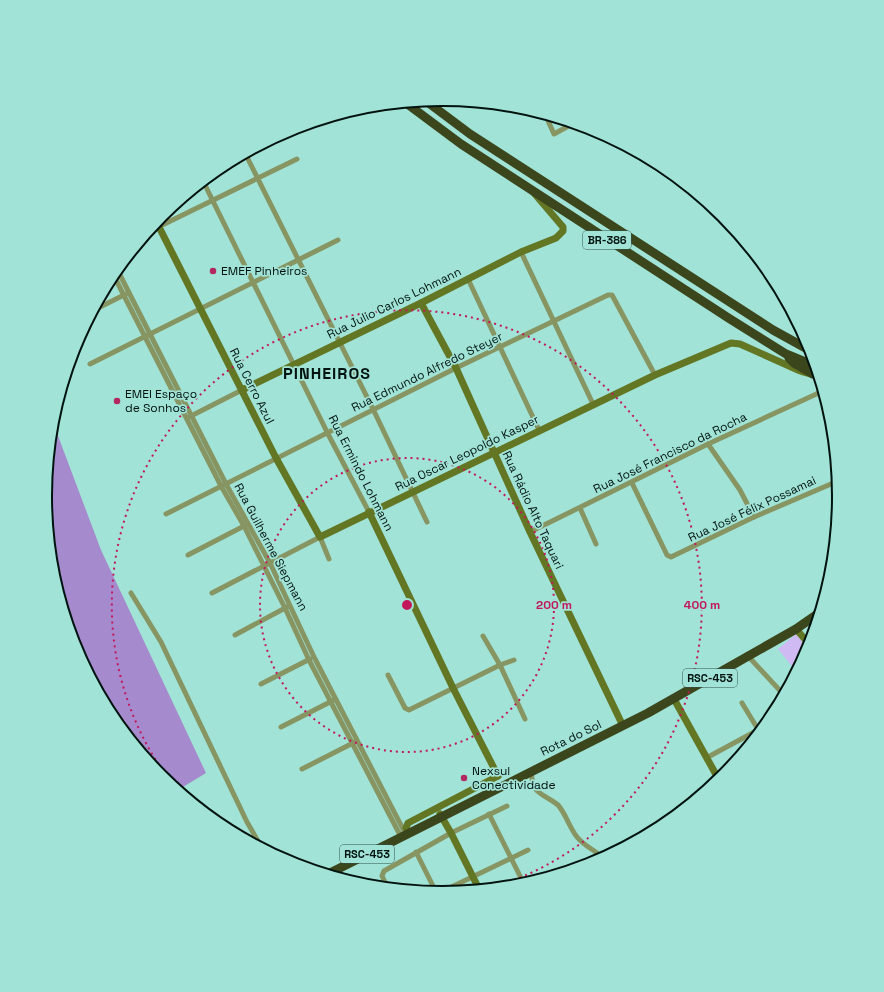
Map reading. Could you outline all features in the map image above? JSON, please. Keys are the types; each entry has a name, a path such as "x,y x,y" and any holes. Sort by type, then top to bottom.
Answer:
{"highway":[{"name":"BR-386","path":"433,106 470,134 773,330 801,346"},
{"name":"BR-386","path":"413,107 461,144 691,295 810,368"},
{"name":"Rota do Sol","path":"334,871 404,831 441,817 623,726 674,699 812,619"}],"street":[{"path":"548,121 554,134 567,127"},
{"path":"247,158 297,260 373,409 427,522"},
{"path":"165,221 214,201 297,159"},
{"name":"Rua Ermindo Lohmann","path":"206,186 328,434 369,512 453,688 498,776"},
{"name":"Rua Julio Carlos Lohmann","path":"189,417 521,252 556,238 563,231 563,227 531,190"},
{"name":"Rua Cerro Azul","path":"160,227 276,458 320,537 329,559"},
{"path":"90,364 338,240"},
{"path":"521,252 593,404"},
{"name":"Rua Guilherme Siepmann","path":"120,276 148,336 223,485 270,563 291,605 352,744 404,831"},
{"path":"468,279 539,430"},
{"name":"Rua Guilherme Siepmann","path":"117,280 127,293"},
{"path":"101,306 127,293"},
{"name":"Rua Edmundo Alfredo Steyer","path":"166,514 276,458 328,434 373,409 608,295 612,295 655,375"},
{"name":"Rua Rádio Alto Taquari","path":"421,303 456,368 530,532 623,726"},
{"name":"Rua Oscar Leopoldo Kasper","path":"212,593 412,491 593,404 726,344 735,342 807,374 812,373"},
{"name":"Rua José Francisco da Rocha","path":"530,532 632,483 708,444 818,393"},
{"path":"708,444 740,490 754,517"},
{"name":"Rua José Félix Possamai","path":"632,483 667,555 671,557 754,517 832,484"},
{"path":"580,508 596,544"},
{"path":"188,555 246,525"},
{"name":"Rua Guilherme Siepmann","path":"246,525 309,660 358,741 404,831"},
{"path":"131,592 160,642 247,822 257,839"},
{"path":"235,635 291,605"},
{"path":"796,629 804,639"},
{"path":"296,633 303,630"},
{"path":"483,636 500,665 525,718"},
{"path":"748,656 780,691"},
{"path":"262,684 314,657"},
{"path":"388,675 405,708 409,710 500,665 514,660"},
{"path":"674,699 708,757 716,774"},
{"path":"281,727 334,700"},
{"path":"742,703 756,726"},
{"path":"708,757 748,737"},
{"path":"302,770 358,741"},
{"path":"531,772 534,788 538,793 550,799 559,807 575,835 597,853"},
{"path":"404,831 408,823 498,776 511,782"},
{"path":"385,882 382,876 384,871 451,833 507,806"},
{"path":"436,808 451,833 477,884"},
{"path":"489,814 521,878"},
{"path":"454,886 528,850"},
{"path":"416,852 433,886"}],"shaded area":[{"path":"57,433 101,550 206,773 183,787 166,772 118,713 92,668 65,597 55,547 52,496"},
{"path":"796,634 803,643 793,667 778,649"}],"place":[{"name":"EMEF Pinheiros","path":"213,271"},
{"name":"EMEI Espaço de Sonhos","path":"117,401"},
{"name":"Nexsul Conectividade","path":"464,778"}],"district":[{"name":"PINHEIROS","path":"327,373"}]}
